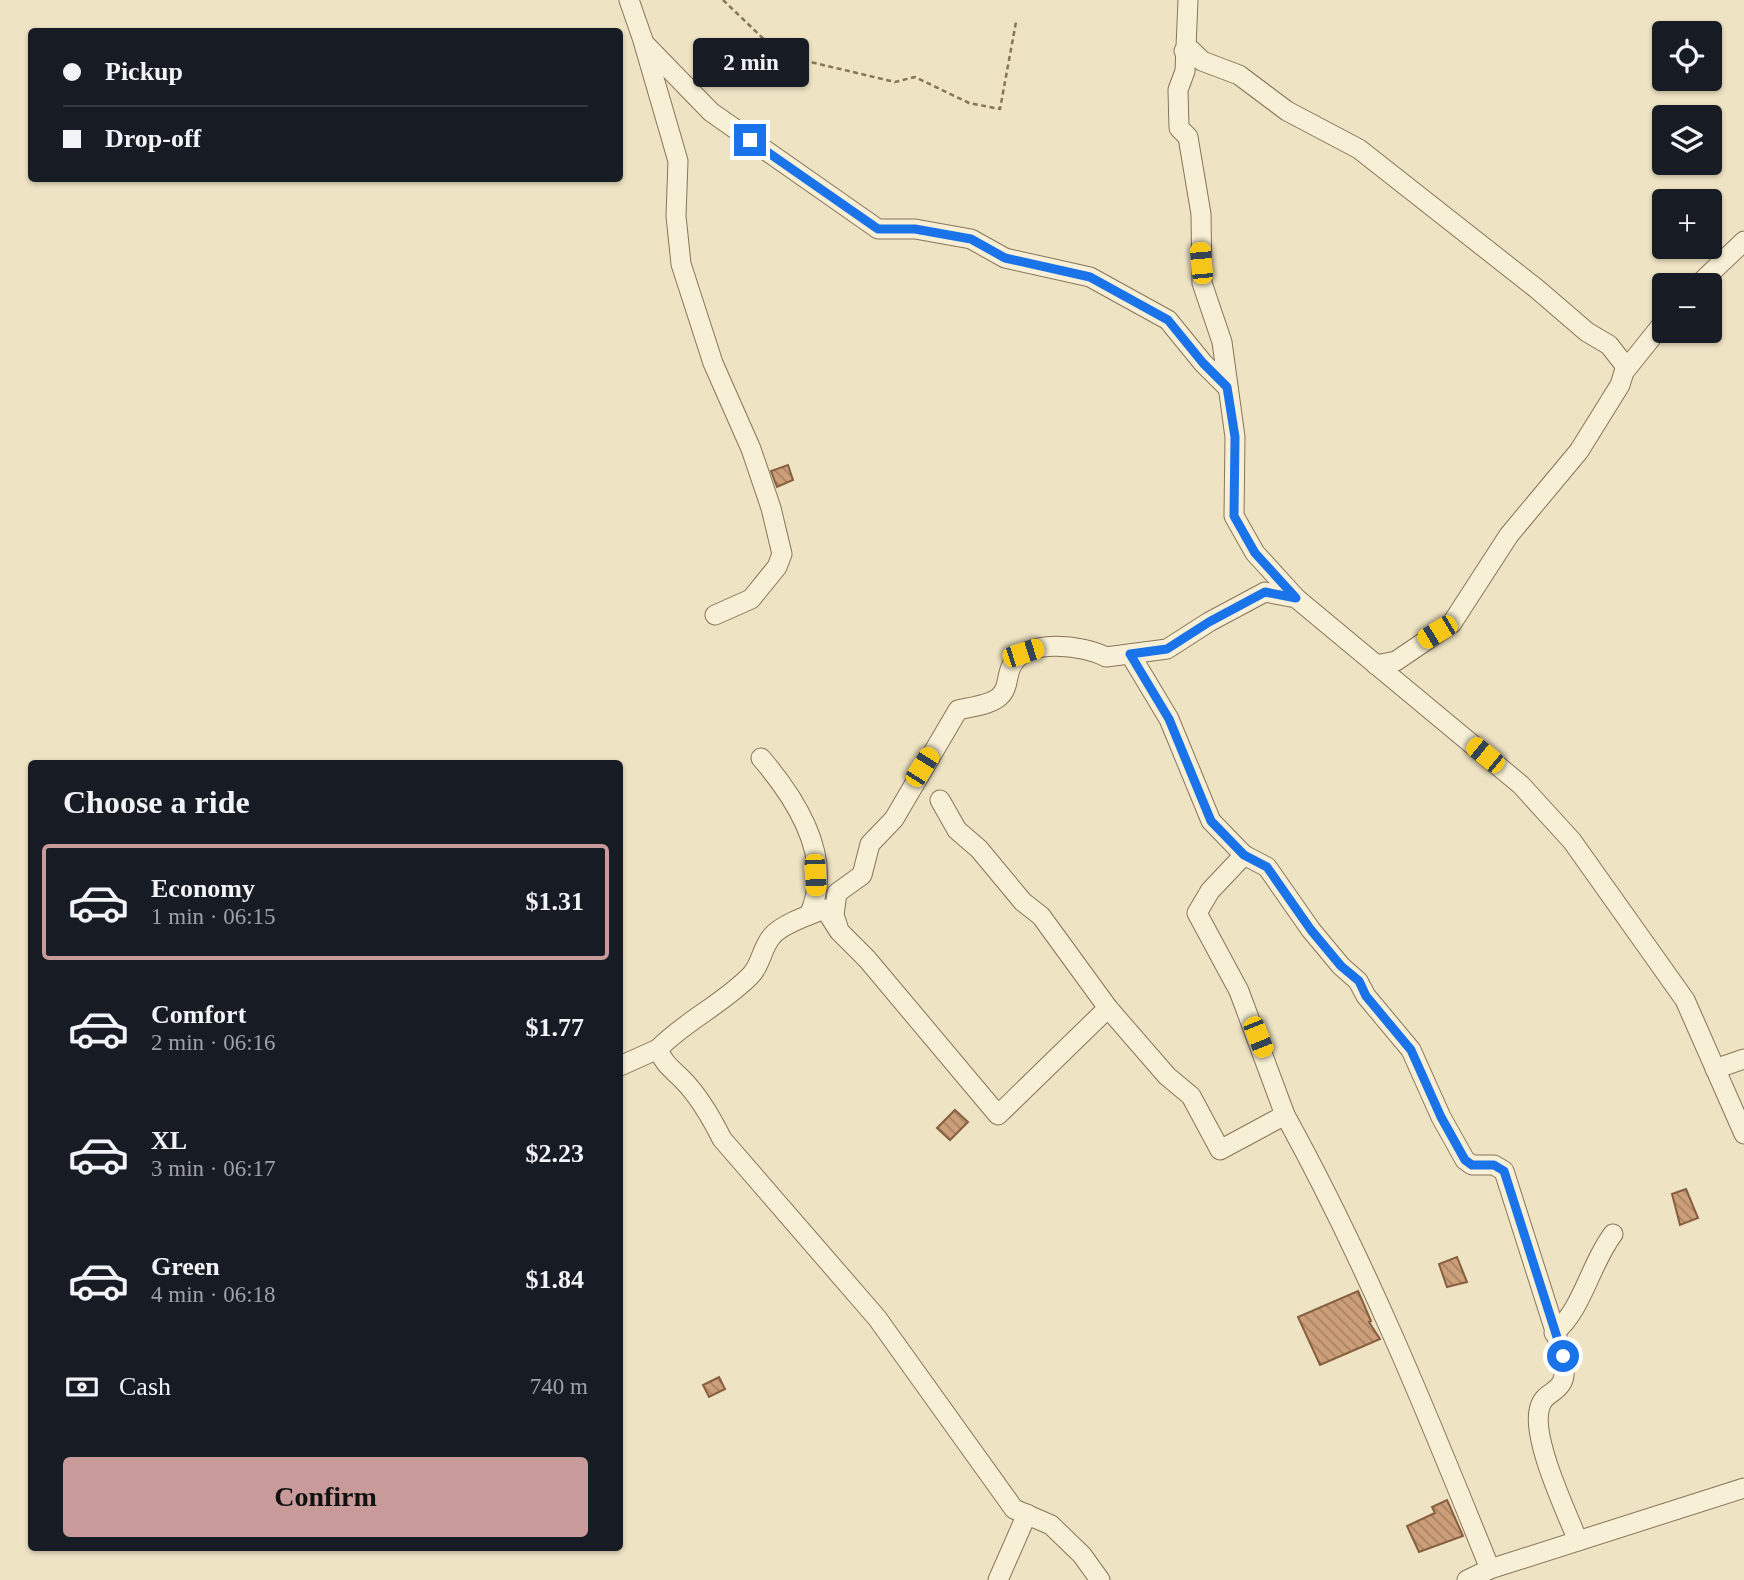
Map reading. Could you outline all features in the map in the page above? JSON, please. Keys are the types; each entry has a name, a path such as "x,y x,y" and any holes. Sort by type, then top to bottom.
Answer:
{"street":[{"path":"629,0 678,161 676,216 681,264 713,363 755,460 782,554 777,567 763,580 751,599 715,615"},
{"path":"1188,0 1185,71 1178,90 1179,128 1188,137 1201,214 1202,283 1222,342 1235,437 1234,516 1255,553 1296,598 1521,785 1572,841 1685,1000 1744,1135"},
{"path":"644,43 711,112 878,229 915,229 971,239 1005,258 1090,277 1168,320 1203,363 1227,387"},
{"path":"1184,51 1191,50 1202,61 1239,75 1287,111 1359,149 1537,289 1587,332 1609,345 1627,368"},
{"path":"1711,273 1744,241"},
{"path":"1376,665 1396,661 1452,623 1509,535 1579,451 1620,385 1627,368 1652,337"},
{"path":"837,893 862,875 870,844 894,819 958,710 997,699 1005,691 1011,667 1023,653 1045,646 1098,652 1106,657 1167,649 1209,622 1265,592 1296,598"},
{"path":"1130,654 1169,719 1211,821 1244,855 1267,867 1311,930 1341,966 1359,981 1366,996 1411,1050 1441,1117 1465,1160 1472,1165 1494,1165 1504,1171 1566,1375 1559,1388 1540,1406 1540,1430 1551,1471 1578,1541"},
{"path":"761,758 783,787 837,893 834,915 839,931"},
{"path":"940,800 957,830 979,849 1023,902 1041,916 1108,1008 1167,1076 1191,1096 1220,1150 1285,1115"},
{"path":"809,915 817,899 816,851"},
{"path":"1244,855 1210,891 1197,913 1238,991 1285,1115 1323,1183 1418,1391 1490,1569"},
{"path":"623,1065 658,1049 672,1035 708,1012 752,974 772,936 825,909 839,931 867,959 998,1115 1108,1008"},
{"path":"658,1049 665,1066 681,1078 708,1111 722,1139 877,1318 1014,1509 1051,1525 1082,1555 1100,1580"},
{"path":"1716,1069 1744,1059"},
{"path":"1554,1333 1569,1318 1601,1250 1613,1234"},
{"path":"1467,1580 1490,1569 1744,1488"},
{"path":"998,1580 1027,1514"}],"path":[{"path":"723,0 771,46 802,60 858,76 895,82 915,77 969,103 1000,109 1016,22"}],"building":[{"path":"788,465 793,480 777,487 771,471"},
{"path":"955,1110 968,1122 950,1140 937,1128"},
{"path":"1686,1189 1698,1218 1680,1225 1672,1194"},
{"path":"1457,1257 1467,1282 1447,1287 1439,1264"},
{"path":"1358,1291 1371,1321 1369,1322 1380,1339 1320,1365 1298,1317"},
{"path":"719,1377 725,1389 709,1397 703,1385"},
{"path":"1447,1500 1463,1536 1419,1552 1407,1526 1435,1513 1432,1507"}],"route":[{"path":"750,140 878,229 915,229 971,239 1005,258 1090,277 1168,320 1203,363 1227,387 1235,437 1234,516 1255,553 1296,598 1265,592 1209,622 1167,649 1130,654 1149,691 1169,719 1211,821 1244,855 1267,867 1286,898 1311,930 1341,966 1359,981 1366,996 1411,1050 1457,1150 1465,1160 1472,1165 1494,1165 1504,1171 1534,1274 1563,1356"}]}
